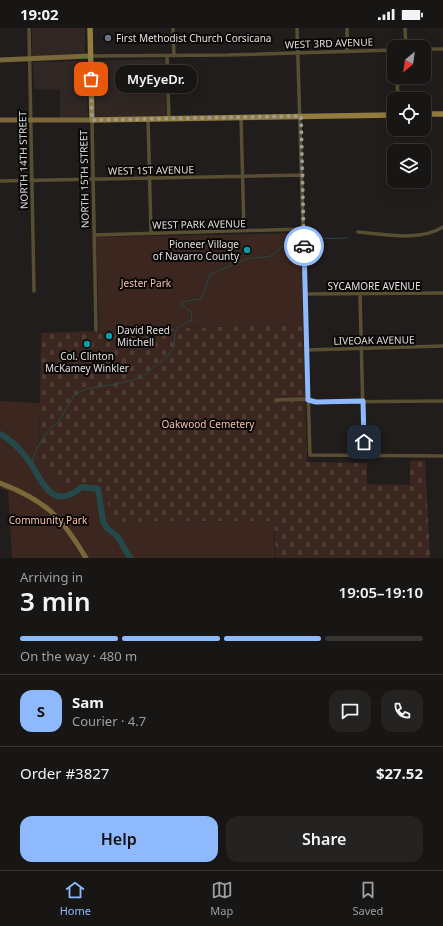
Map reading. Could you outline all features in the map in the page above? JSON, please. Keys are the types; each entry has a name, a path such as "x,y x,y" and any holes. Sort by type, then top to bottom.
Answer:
{"main road":[{"name":"NORTH 15TH STREET","path":"90,28 92,120"},
{"path":"431,114 443,114"},
{"path":"92,120 387,115"}],"street":[{"name":"NORTH 14TH STREET","path":"29,28 34,292"},
{"path":"173,28 174,56"},
{"path":"297,28 303,175 306,350 310,455 443,456"},
{"path":"347,28 347,52"},
{"path":"405,28 406,40"},
{"path":"431,50 443,49"},
{"name":"WEST 3RD AVENUE","path":"0,60 90,56 174,56 387,50"},
{"path":"166,56 169,119"},
{"path":"241,117 244,231"},
{"path":"148,119 151,233"},
{"path":"0,120 92,120"},
{"name":"NORTH 15TH STREET","path":"92,120 96,330"},
{"name":"WEST 1ST AVENUE","path":"0,181 303,175"},
{"path":"358,232 407,235 430,232 443,226"},
{"name":"WEST PARK AVENUE","path":"94,235 304,229"},
{"name":"SYCAMORE AVENUE","path":"305,294 443,293"},
{"path":"360,294 364,456"},
{"name":"LIVEOAK AVENUE","path":"306,350 443,346"},
{"path":"277,400 308,400 316,402 443,401"},
{"path":"0,483 28,494 46,506 67,528 86,558"}],"shaded area":[{"path":"32,28 85,28 85,56 32,56"},
{"path":"166,59 167,116 96,117 94,61"},
{"path":"86,61 88,117 60,118 60,90 34,89 33,62"}],"green space":[{"name":"Jester Park","path":"301,233 303,324 99,331 96,237"},
{"name":"Oakwood Cemetery","path":"303,324 307,462 367,463 367,484 410,485 410,461 425,460 430,558 276,558 274,521 114,522 101,482 60,484 39,459 41,333"},
{"name":"Community Park","path":"0,401 40,403 39,459 60,484 101,482 114,522 274,521 275,558 12,558 8,491 0,488"}],"waterway":[{"path":"309,239 347,238"},
{"path":"31,465 36,450 47,432 59,421 75,394 85,389 133,380 145,375 169,354 174,347 175,332 178,327 192,320 191,312 182,305 182,302 198,299 201,300 210,274 247,259 271,256 287,243 298,242"},
{"path":"0,434 11,441 20,450 32,465 48,490 54,495 62,497 71,494 82,487 98,489 103,521 107,528 118,537 130,558"}],"way so far":[{"path":"91,79 92,120 301,116 304,246"}],"place":[{"name":"First Methodist Church Corsicana","path":"108,38"},
{"name":"MyEyeDr.","path":"91,79"},
{"name":"Pioneer Village of Navarro County","path":"247,250"},
{"name":"David Reed Mitchell","path":"109,336"},
{"name":"Col. Clinton McKamey Winkler","path":"87,344"}],"route":[{"path":"304,246 308,400 312,402 363,401 364,442"}]}
